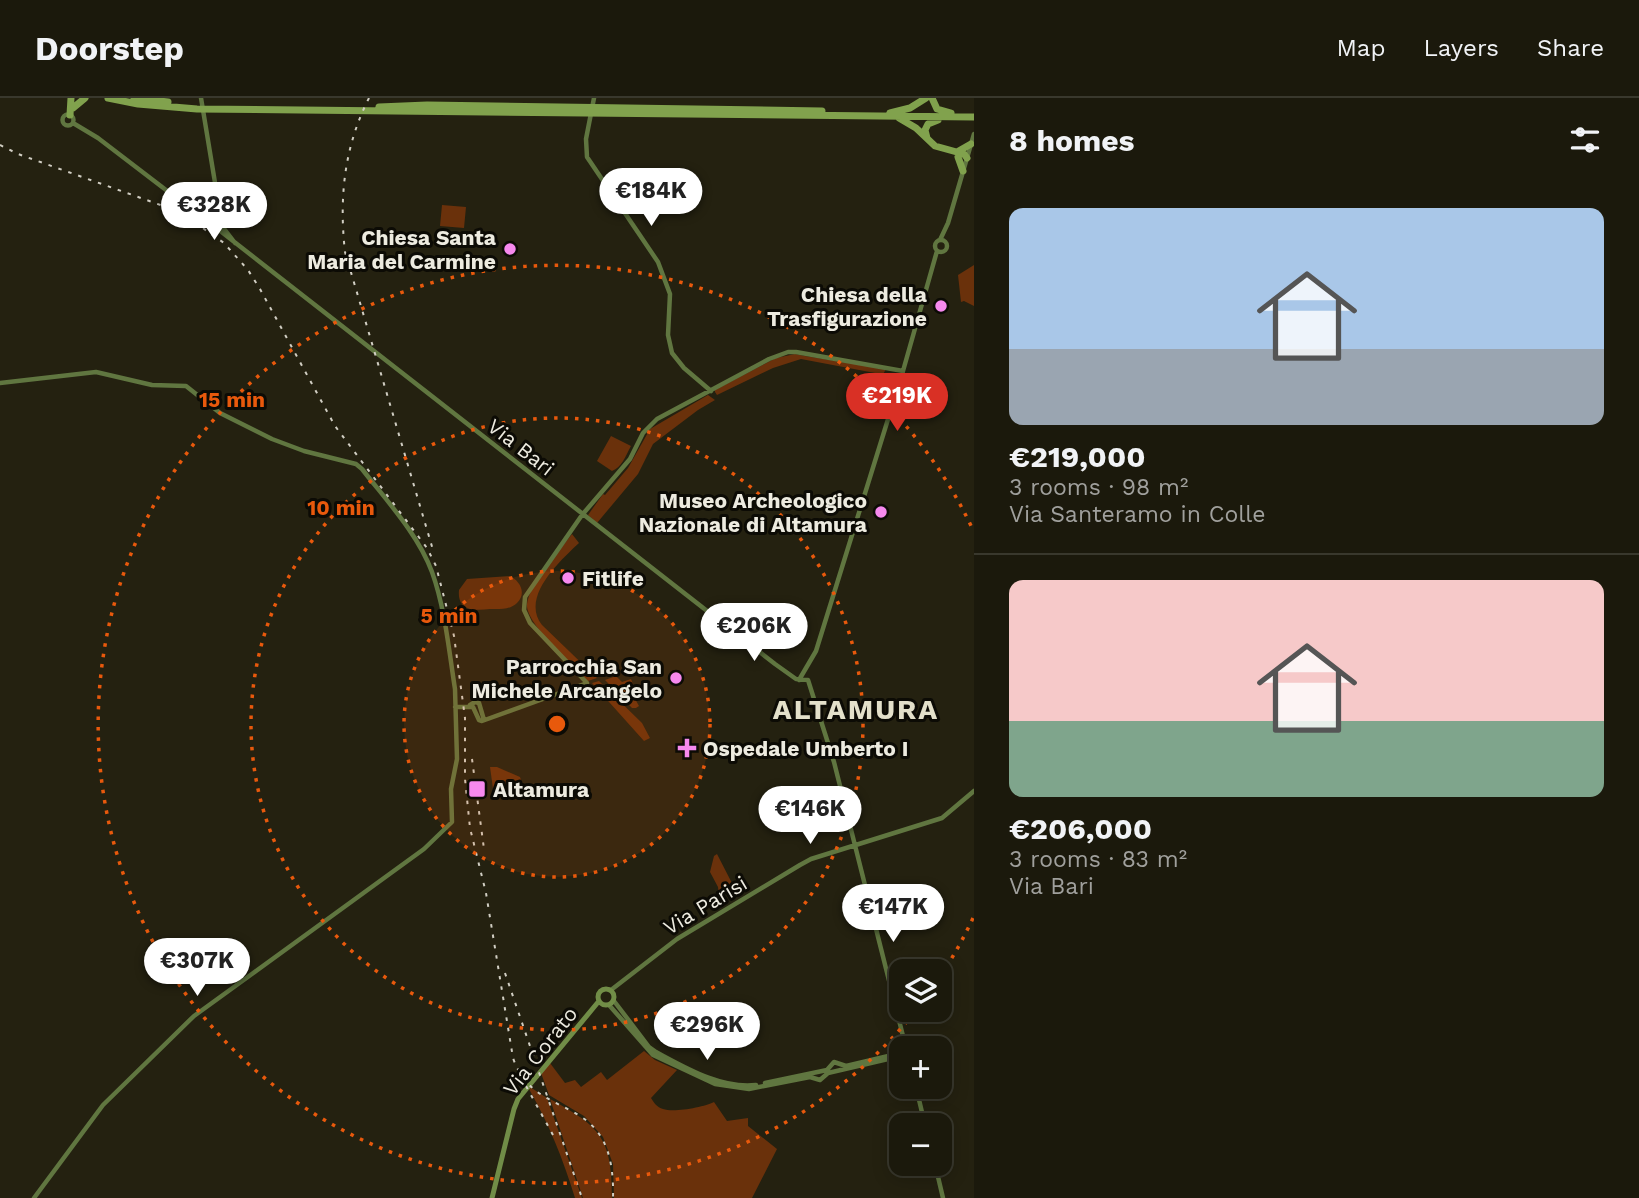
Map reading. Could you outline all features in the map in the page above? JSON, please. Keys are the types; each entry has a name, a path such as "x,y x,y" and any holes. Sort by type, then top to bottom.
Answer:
{"highway":[{"path":"71,98 72,116"},
{"path":"72,116 85,98"},
{"path":"108,98 138,104 351,109 974,116"},
{"path":"136,98 201,105"},
{"path":"892,115 926,98"},
{"path":"932,98 937,109 950,115"},
{"path":"892,115 909,123 929,142 967,158"},
{"path":"929,142 925,130 928,124 950,115"},
{"path":"955,153 971,144"},
{"path":"955,153 962,172"}],"main road":[{"path":"594,98 586,139 587,157 658,262 671,299 668,335 672,353 684,368 710,391"},
{"path":"72,116 209,224 219,226 222,216 201,105"},
{"path":"799,680 816,651 936,259 939,252 946,249 943,241 945,230 974,134"},
{"name":"Via Bari","path":"219,226 238,246 799,680"},
{"path":"939,252 935,244 943,241"},
{"path":"458,708 474,706 482,717 491,717 587,683 530,622 524,606 528,593 582,514 630,458 648,425 769,359 788,352 903,371"},
{"path":"0,383 96,372 152,385 186,386 220,413 272,439 304,451 356,464 407,529 431,570 458,708 455,723 457,759 451,789 453,819 450,824 415,856 194,1016 103,1105 34,1198"},
{"path":"799,680 808,680 824,727 903,1036"},
{"name":"Via Parisi","path":"608,999 673,941 800,865 811,859 942,818 974,792"},
{"path":"608,999 653,1055 715,1084 749,1089 816,1075 827,1069 832,1062 846,1066 889,1057"},
{"name":"Via Corato","path":"492,1198 518,1099 608,999"},
{"path":"816,1075 822,1080 828,1073 889,1058"},
{"path":"837,1071 839,1064"},
{"path":"938,1176 943,1198"}],"shaded area":[{"path":"442,205 466,207 464,228 440,226"},
{"path":"974,265 974,306 961,302 958,275"},
{"path":"795,354 886,369 881,378 876,377 875,373 801,359 773,368 717,395 715,392 776,358"},
{"path":"708,395 715,400 653,444 638,474 597,523 588,515 603,494 605,495 628,468 650,429"},
{"path":"611,436 631,446 621,464 612,471 597,461"},
{"path":"572,534 579,543 545,580 539,591 536,614 542,625 597,678 588,681 542,633 528,612 527,604 539,577"},
{"path":"510,576 517,581 522,591 520,599 511,607 478,610 468,608 461,602 459,590 467,579"},
{"path":"616,676 622,682 631,679 633,684 628,686 639,706 632,708 605,680"},
{"path":"599,681 642,723 650,738 644,741 592,683"},
{"path":"490,767 497,767 520,777 523,786 494,796"},
{"path":"717,854 735,889 719,896 718,887 710,872"},
{"path":"644,1051 655,1060 677,1070 651,1098 657,1106 668,1110 681,1110 714,1102 727,1121 748,1118 748,1126 777,1149 752,1198 614,1198 613,1164 603,1137 584,1116 549,1095 541,1073 550,1063 565,1083 575,1080 581,1087 601,1072 607,1080"},
{"path":"530,1087 547,1098 582,1198 575,1198 566,1169"},
{"path":"550,1099 581,1118 600,1136 609,1161 612,1198 583,1198"}],"railway":[{"path":"369,98 354,135 345,173 345,252 433,550"},
{"path":"0,145 18,154 180,212 224,243 248,270 260,289 335,426 427,548 436,566 454,636 465,718 465,779 470,828 486,893 513,1058 524,1079 539,1093 589,1123 602,1139 611,1163 613,1198"},
{"path":"472,759 484,849"},
{"path":"505,973 582,1198"},
{"path":"526,1086 553,1135"}],"place":[{"name":"Chiesa Santa Maria del Carmine","path":"510,249"},
{"name":"Chiesa della Trasfigurazione","path":"941,306"},
{"name":"Museo Archeologico Nazionale di Altamura","path":"881,512"},
{"name":"Fitlife","path":"568,578"},
{"name":"Parrocchia San Michele Arcangelo","path":"676,678"},
{"name":"Ospedale Umberto I","path":"687,748"},
{"name":"Altamura","path":"477,789"}],"district":[{"name":"ALTAMURA","path":"856,709"}]}
